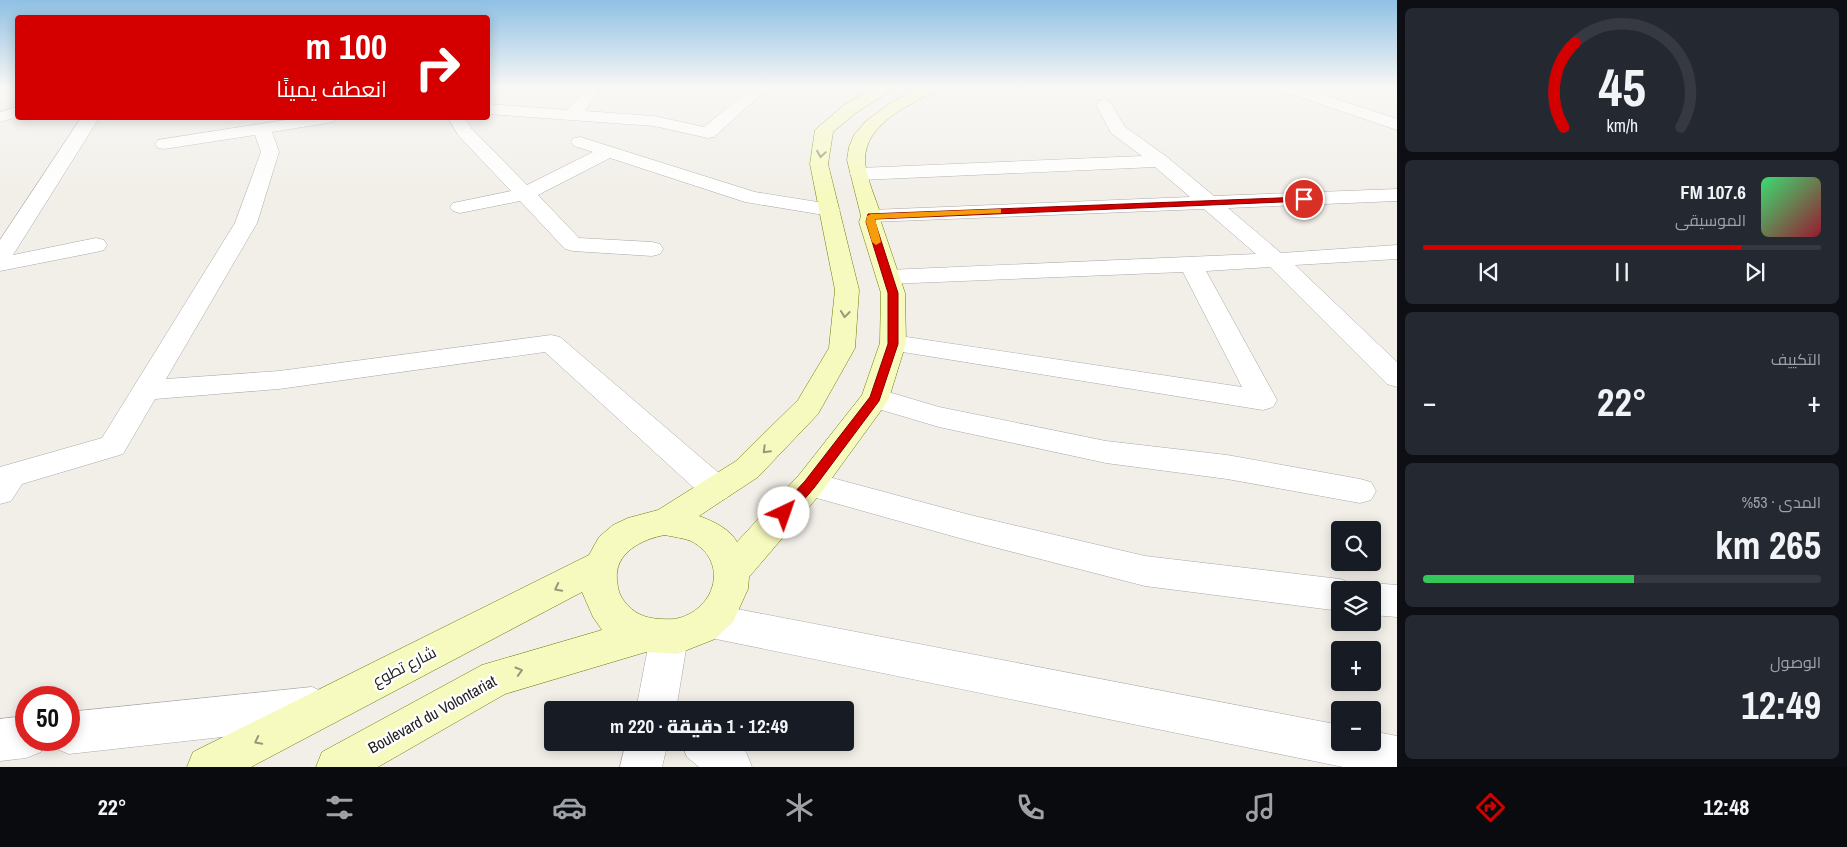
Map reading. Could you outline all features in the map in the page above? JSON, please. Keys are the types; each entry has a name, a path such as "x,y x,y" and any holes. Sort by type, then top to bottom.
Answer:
{"main road":[{"path":"665,522 747,469 808,406 842,348 847,290 819,164 824,130 833,123"},
{"path":"733,570 810,484 875,398 893,344 893,293 870,222 871,216 856,160 860,141 872,123"},
{"path":"665,522 684,524 702,529 716,540 727,554 733,570 732,588 724,606 711,621 691,632 658,636 627,628 612,615 602,600 598,583 601,565 610,548 625,534 644,526 665,522"},
{"name":"شارع تطوع","path":"208,767 601,565"},
{"name":"Boulevard du Volontariat","path":"337,767 496,678 658,636"}],"street":[{"path":"0,257 87,123"},
{"path":"164,144 296,123"},
{"path":"460,123 464,131 573,244 652,249"},
{"path":"666,123 708,133 720,123"},
{"path":"1113,123 1116,129 1160,161 1275,260 1397,378"},
{"path":"0,492 11,475 112,446 246,223 270,152 262,128"},
{"path":"580,142 752,198 830,210"},
{"path":"460,208 525,194 610,151"},
{"path":"860,174 1160,161"},
{"path":"871,216 1397,195"},
{"path":"0,222 24,219"},
{"path":"0,264 96,246"},
{"path":"888,277 1191,265 1397,252"},
{"path":"893,344 1263,400 1191,265"},
{"path":"144,390 279,380 551,343 716,489"},
{"path":"875,398 939,417 1081,447 1227,467 1360,491"},
{"path":"810,484 970,528 1145,571 1331,594"},
{"path":"1381,600 1397,601"},
{"path":"711,621 1397,757"},
{"path":"656,701 658,636"},
{"path":"80,731 326,706"},
{"path":"0,740 15,738"},
{"path":"640,767 645,751"},
{"path":"712,751 731,767"}],"slow traffic":[{"path":"876,242 870,222 871,216 998,211"}],"route":[{"path":"784,513 810,484 875,398 893,344 893,293 870,222 871,216 1304,199"}]}
